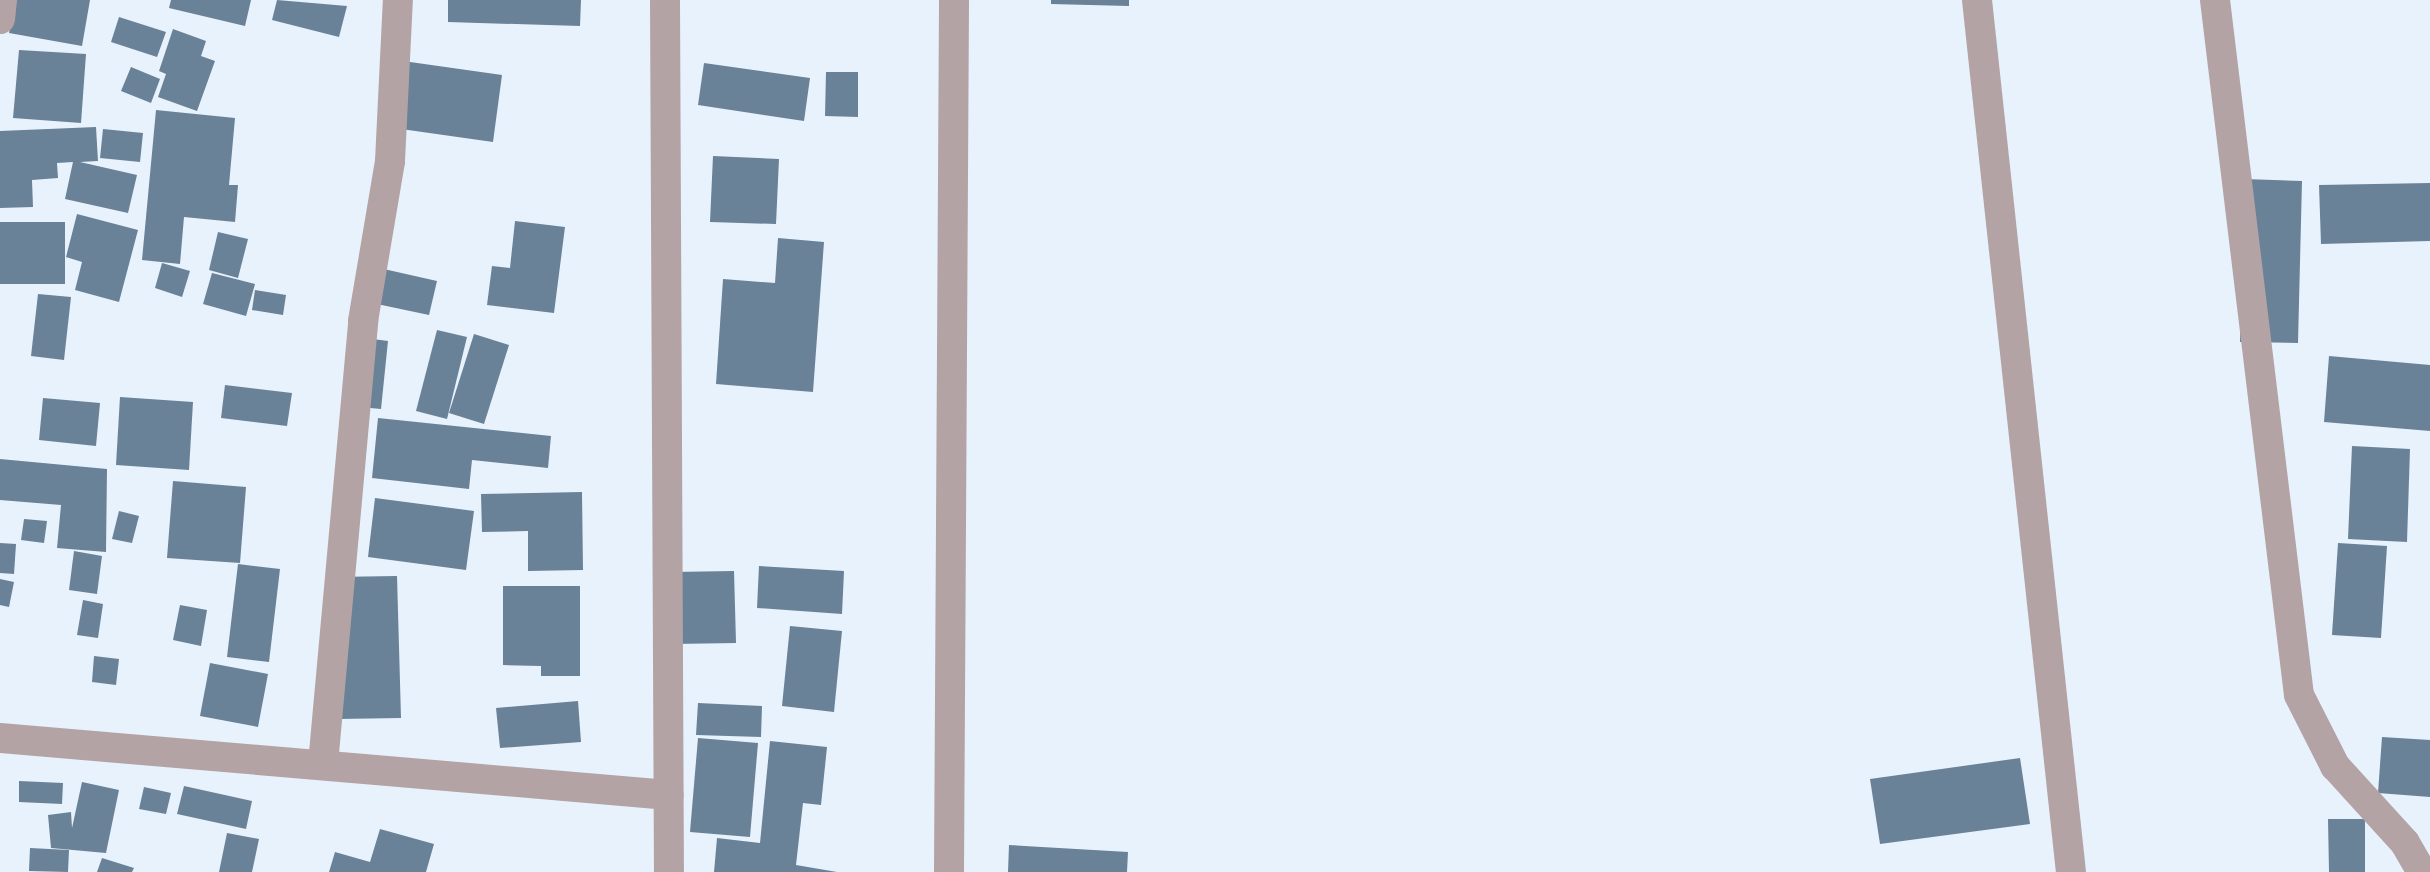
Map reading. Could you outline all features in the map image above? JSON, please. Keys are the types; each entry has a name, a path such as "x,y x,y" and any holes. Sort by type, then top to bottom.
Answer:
{"street":[{"path":"0,19 2,0"},
{"path":"324,764 363,321 390,161 398,0"},
{"path":"665,0 669,872"},
{"path":"949,872 954,0"},
{"path":"1977,0 2070,872"},
{"path":"2215,0 2299,696 2335,766 2405,842 2422,872"},
{"path":"0,738 669,795"}],"building":[{"path":"15,0 90,0 82,46 9,33"},
{"path":"171,0 251,0 245,26 169,8"},
{"path":"277,0 347,6 339,37 272,20"},
{"path":"448,0 581,0 580,26 448,22"},
{"path":"1051,0 1129,0 1129,6 1051,4"},
{"path":"119,17 166,32 157,57 111,42"},
{"path":"173,29 206,41 201,56 215,61 197,111 158,97 166,74 159,71"},
{"path":"19,50 86,54 81,123 13,118"},
{"path":"396,60 502,75 493,142 387,127"},
{"path":"704,63 810,78 804,121 698,105"},
{"path":"131,67 160,79 151,103 121,91"},
{"path":"826,72 858,72 858,117 825,116"},
{"path":"156,110 235,118 229,185 238,185 235,222 184,217 180,264 142,260"},
{"path":"96,127 98,161 80,162 137,175 128,213 65,199 73,162 57,163 58,178 32,180 33,207 0,208 0,131"},
{"path":"103,129 143,133 140,162 100,158"},
{"path":"713,156 779,159 776,224 710,222"},
{"path":"2244,179 2302,181 2298,343 2240,342"},
{"path":"2430,183 2430,241 2321,244 2319,185"},
{"path":"77,214 138,230 119,302 75,290 82,262 66,257"},
{"path":"515,221 565,227 554,313 487,305 492,266 510,268"},
{"path":"0,222 65,222 65,284 0,284"},
{"path":"218,232 248,239 238,278 209,270"},
{"path":"778,238 824,242 813,392 716,384 723,279 775,283"},
{"path":"162,263 190,271 182,297 155,288"},
{"path":"366,265 437,281 429,315 358,300"},
{"path":"212,273 255,284 246,316 203,304"},
{"path":"255,290 286,295 283,315 252,310"},
{"path":"38,294 71,297 64,360 31,356"},
{"path":"437,330 467,337 447,419 416,411"},
{"path":"474,334 509,345 484,424 449,413"},
{"path":"357,337 388,341 381,409 349,406"},
{"path":"2329,356 2430,365 2430,431 2324,422"},
{"path":"225,385 292,393 287,426 221,418"},
{"path":"120,397 193,402 189,470 116,465"},
{"path":"43,398 100,403 96,446 39,440"},
{"path":"378,418 551,436 548,468 472,460 469,489 372,478"},
{"path":"2352,446 2410,449 2407,542 2348,539"},
{"path":"0,459 107,469 106,552 57,548 61,505 0,500"},
{"path":"173,481 246,487 240,563 167,558"},
{"path":"582,492 583,570 528,571 528,531 482,532 481,494"},
{"path":"375,498 474,511 466,570 368,557"},
{"path":"119,511 139,516 132,543 112,539"},
{"path":"24,519 47,521 44,543 21,540"},
{"path":"0,543 16,544 14,574 0,573"},
{"path":"2338,543 2387,546 2381,638 2332,635"},
{"path":"74,551 102,556 97,594 69,590"},
{"path":"238,564 280,569 269,662 227,657"},
{"path":"759,566 844,571 842,614 757,608"},
{"path":"734,571 736,643 673,644 672,572"},
{"path":"397,576 401,718 338,719 333,577"},
{"path":"0,579 14,582 9,607 0,605"},
{"path":"503,586 580,586 580,676 541,676 541,666 503,665"},
{"path":"83,600 103,604 98,638 77,635"},
{"path":"180,605 207,610 201,646 173,640"},
{"path":"790,626 842,631 834,712 782,706"},
{"path":"94,656 119,659 116,685 92,682"},
{"path":"210,663 268,674 258,727 200,716"},
{"path":"578,701 581,742 500,748 496,708"},
{"path":"698,703 762,706 761,737 696,735"},
{"path":"2382,737 2430,740 2430,797 2378,793"},
{"path":"698,738 758,743 750,837 690,832"},
{"path":"770,741 827,747 821,805 803,803 796,865 837,872 714,872 717,838 760,843"},
{"path":"2020,758 2030,824 1880,844 1870,779"},
{"path":"19,781 63,783 62,804 19,802"},
{"path":"82,782 119,790 106,853 51,848 48,815 71,812 72,828"},
{"path":"184,786 252,801 246,829 177,814"},
{"path":"144,787 171,793 166,814 139,809"},
{"path":"2328,819 2365,819 2365,872 2329,872"},
{"path":"380,829 434,844 426,872 329,872 335,852 370,862"},
{"path":"227,833 259,839 252,872 219,872"},
{"path":"1009,845 1128,852 1127,872 1008,872"},
{"path":"30,848 69,850 68,872 29,871"},
{"path":"102,858 134,868 132,872 97,872"}]}
